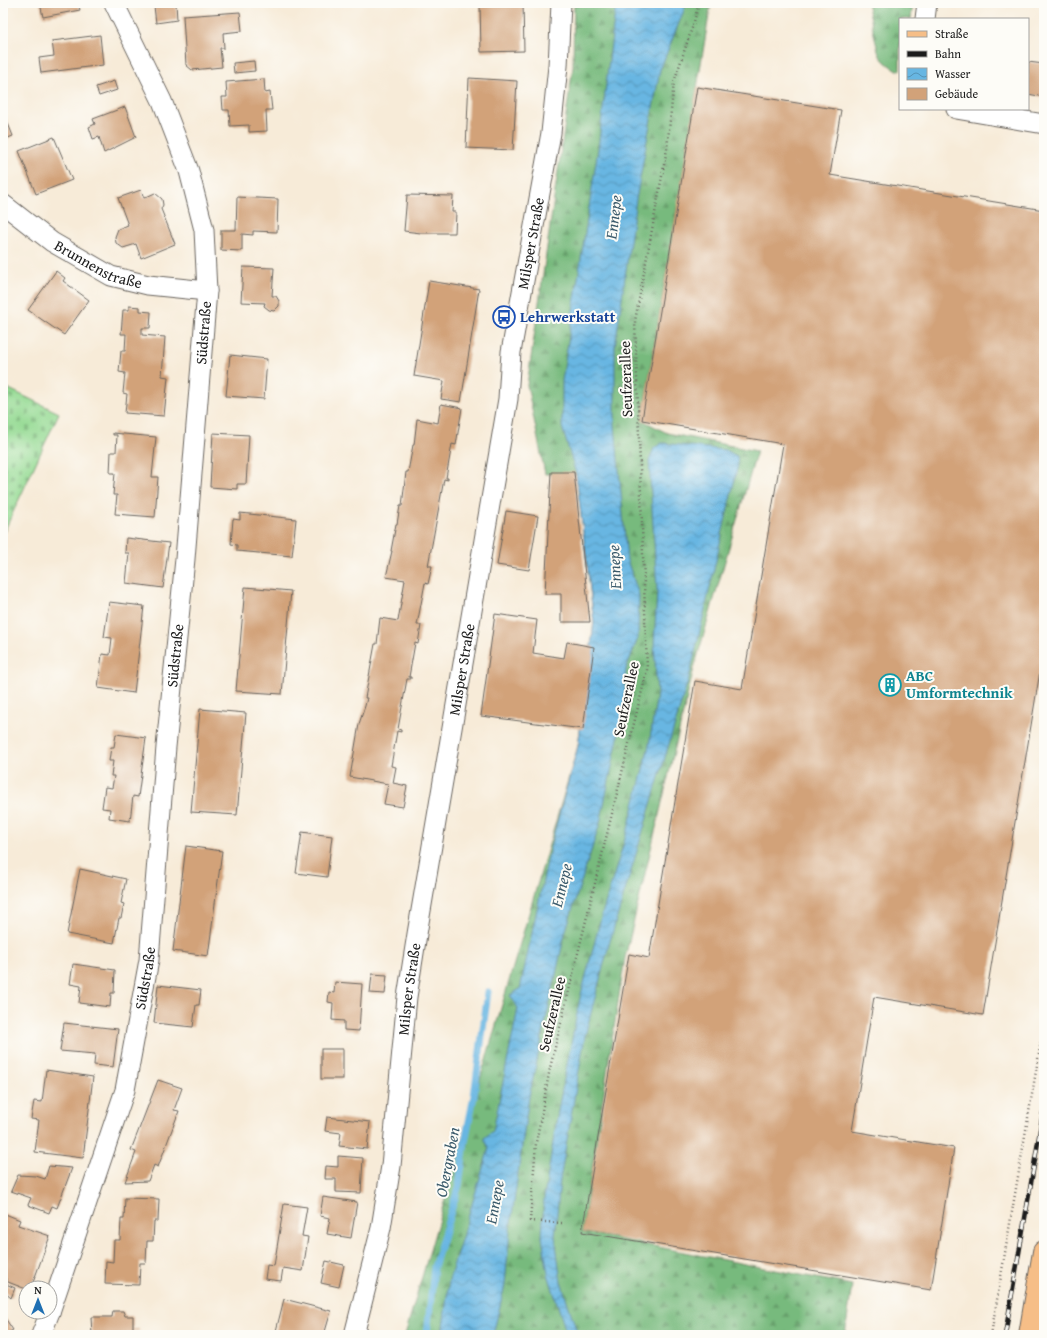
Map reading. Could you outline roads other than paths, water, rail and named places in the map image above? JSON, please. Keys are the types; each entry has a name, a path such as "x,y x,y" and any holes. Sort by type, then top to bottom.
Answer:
{"main road":[{"path":"1030,1335 1044,1252"}],"street":[{"name":"Südstraße","path":"58,1288 125,1090 149,960 166,747 186,551 207,291 204,230 189,171 162,101 114,3"},
{"name":"Milsper Straße","path":"354,1335 381,1228 391,1166 407,996 508,399 511,352 551,133 558,66 561,3"},
{"path":"925,18 927,3"},
{"path":"962,110 1044,124"},
{"name":"Brunnenstraße","path":"3,204 52,242 110,276 148,285 207,291"},
{"name":"Südstraße","path":"41,1335 47,1320"}],"water":[{"name":"Ennepe","path":"616,3 687,3 660,70 636,200 615,347 615,425 627,560 639,595 638,638 626,669 624,710 600,823 565,933 529,1097 510,1230 505,1285 493,1335 442,1335 449,1280 489,1148 484,1138 493,1131 518,1008 510,995 520,989 550,848 578,746 594,622 576,474 562,427 562,381 598,149"},
{"path":"662,443 725,450 737,456 738,465 690,674 610,941 585,1036 560,1180 555,1236 561,1282 578,1335 567,1335 548,1274 542,1237 544,1198 559,1105 580,998 602,914 628,829 649,745 657,694 654,645 657,590 649,461 654,448"}],"waterway":[{"name":"Obergraben","path":"427,1335 434,1267 459,1185 465,1142 474,1096 488,992"}],"railway":[{"path":"1005,1335 1044,1107"}],"place":[{"name":"Lehrwerkstatt","path":"504,317"},
{"name":"ABC Umformtechnik","path":"890,685"}]}
